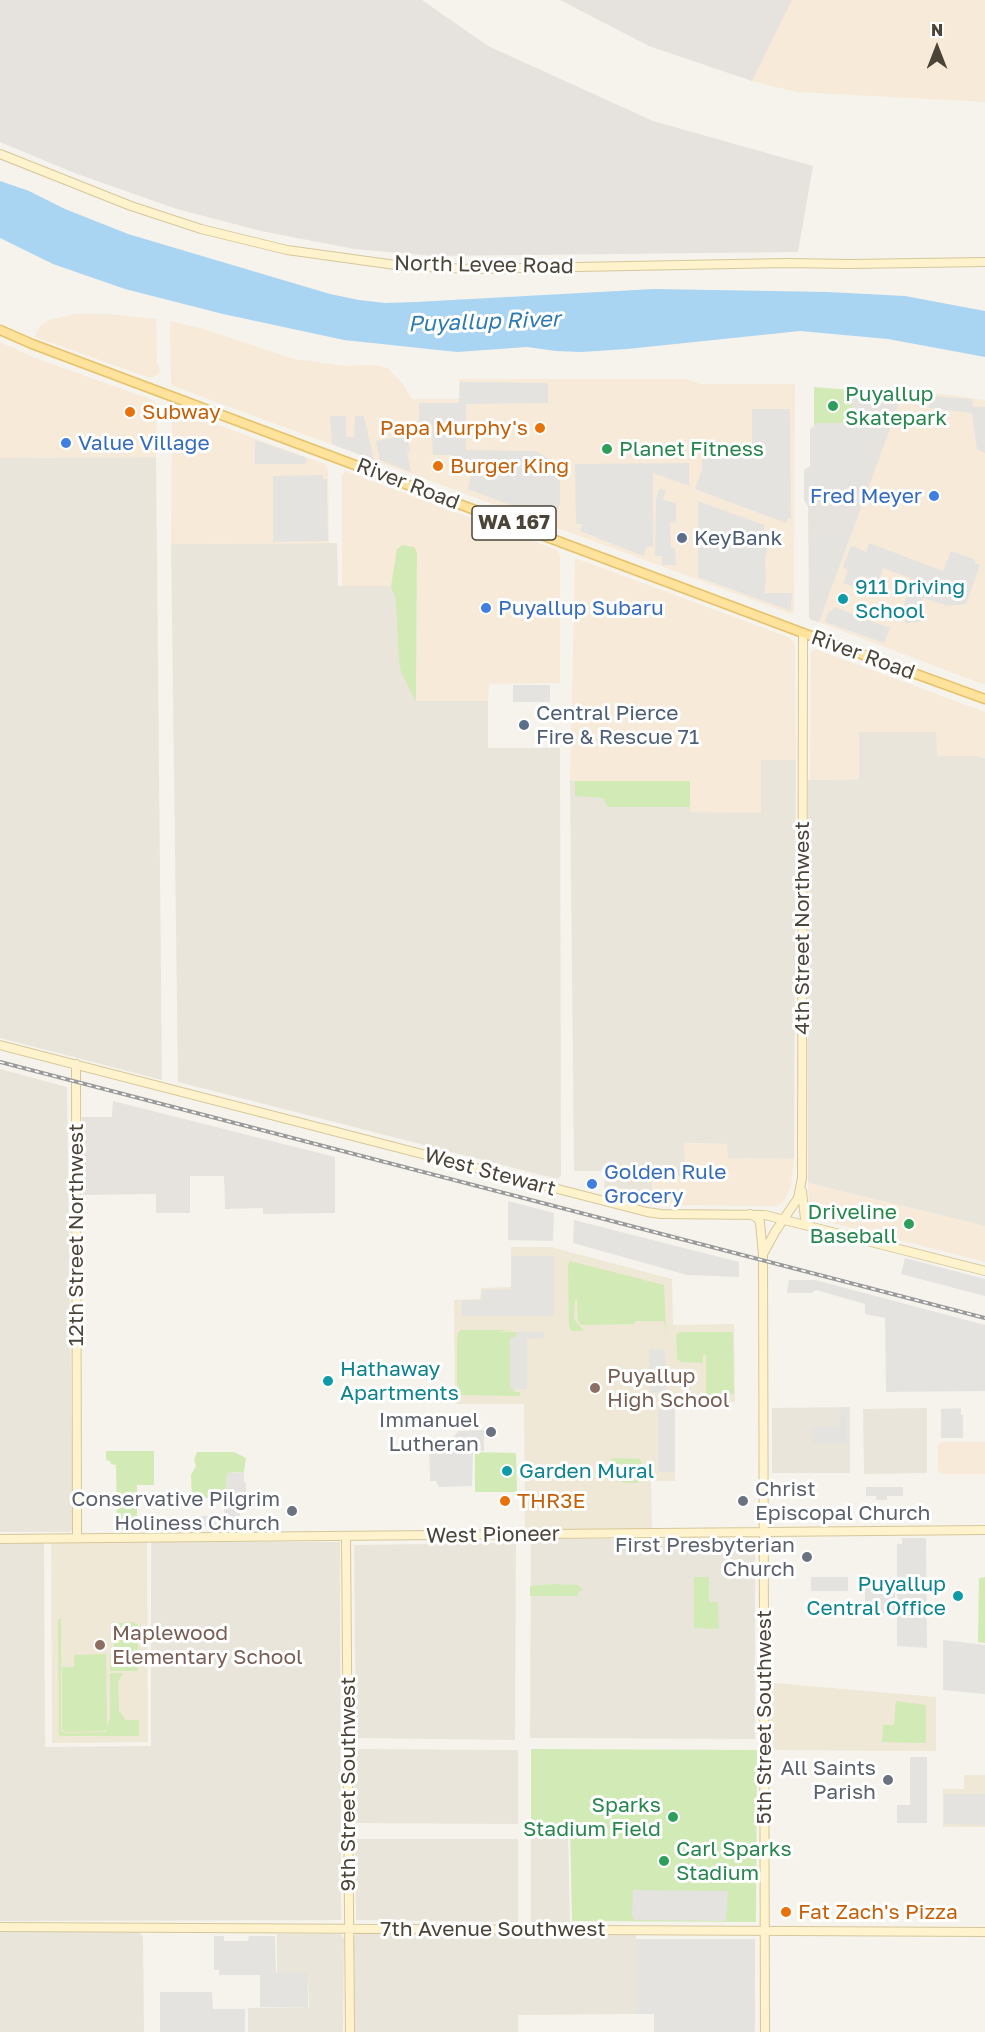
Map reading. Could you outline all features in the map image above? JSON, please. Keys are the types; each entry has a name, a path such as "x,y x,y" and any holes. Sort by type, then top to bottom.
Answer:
{"main road":[{"name":"River Road","path":"0,330 803,633 985,699"}],"street":[{"name":"North Levee Road","path":"0,154 131,206 201,229 287,250 403,266 471,269 985,261"},
{"name":"4th Street Northwest","path":"763,1255 798,1198 802,1178 803,633"},
{"name":"West Stewart","path":"0,1045 647,1212 765,1215 985,1271"},
{"name":"12th Street Northwest","path":"76,1064 77,1538"},
{"path":"802,1178 804,1214 807,1222 812,1226"},
{"name":"5th Street Southwest","path":"749,1214 760,1222 763,1255 765,2032"},
{"name":"West Pioneer","path":"0,1539 985,1530"},
{"name":"9th Street Southwest","path":"346,1536 350,2032"},
{"name":"7th Avenue Southwest","path":"0,1926 985,1932"}],"shaded area":[{"path":"0,0 422,0 488,46 653,121 813,166 798,252 435,256 354,249 261,231 177,209 77,174 0,142"},
{"path":"560,0 792,0 752,81 649,46"},
{"path":"792,0 985,0 985,102 796,92 752,81"},
{"path":"77,314 109,314 156,319 159,374 147,377 35,337 39,327 48,320"},
{"path":"170,321 204,329 294,359 345,366 374,365 388,368 403,384 412,399 459,399 459,379 687,379 700,384 795,384 794,611 791,614 173,386 171,382"},
{"path":"0,342 38,359 153,400 157,405 156,457 0,458"},
{"path":"460,382 548,383 548,403 466,404 466,450 536,451 560,464 560,503 555,517 551,515 549,520 468,489 471,475 453,474 453,455 433,455 432,434 419,433 419,403 459,403"},
{"path":"851,390 904,391 819,622 809,617 808,507 804,500 804,470 810,466 810,429 818,423 853,423"},
{"path":"913,390 985,400 985,685 819,622 904,391"},
{"path":"930,396 973,399 972,406 985,407 985,453 977,450 972,413 929,408"},
{"path":"752,409 790,409 791,519 788,518 786,523 695,489 702,470 702,445 752,445"},
{"path":"185,413 325,464 328,469 329,543 171,544 172,421"},
{"path":"330,416 346,416 346,437 354,437 355,416 364,416 374,460 332,444"},
{"path":"867,423 883,429 879,437 870,434 864,448 874,452 855,498 808,495 806,470 810,467 811,429 818,424"},
{"path":"407,435 410,451 407,452 411,472 380,460 376,441"},
{"path":"255,440 307,458 305,464 255,464"},
{"path":"156,457 162,1080 0,1038 0,458"},
{"path":"689,463 689,486 653,473 653,546 647,547 643,556 580,531 582,524 576,524 575,464"},
{"path":"345,471 557,550 560,555 560,683 489,684 488,701 416,701 417,552 410,546 403,545 398,548 391,586 342,586 342,475"},
{"path":"323,475 323,479 327,479 328,541 273,542 273,476"},
{"path":"659,489 666,490 663,500 676,503 676,522 670,523 671,548 675,548 676,565 662,565 662,556 655,556 656,500"},
{"path":"698,501 764,525 764,537 767,538 765,593 792,593 791,611 698,577"},
{"path":"832,532 847,532 847,546 836,542 819,589 811,589 811,554 815,553 815,535 832,535"},
{"path":"337,543 338,586 391,586 397,549 416,701 488,701 488,748 560,748 561,1176 557,1179 178,1082 171,544"},
{"path":"869,543 943,571 951,551 974,559 975,563 980,565 966,604 948,606 923,598 919,607 921,622 905,623 904,604 913,579 883,568 878,582 860,575 855,587 843,583 848,570 843,567 851,546 866,552"},
{"path":"575,558 788,637 793,641 795,645 796,760 761,760 761,813 690,812 690,781 570,781"},
{"path":"834,607 890,628 884,643 825,622 829,611 832,611"},
{"path":"815,649 985,712 985,758 937,756 936,732 859,732 859,779 810,780 811,652"},
{"path":"513,685 550,685 550,702 513,702"},
{"path":"859,732 937,732 977,756 985,758 985,1226 808,1183 808,780 859,779"},
{"path":"761,760 796,760 794,1159 727,1158 727,1144 685,1143 685,1176 652,1177 652,1205 604,1193 605,1171 574,1171 570,781 690,781 760,813"},
{"path":"0,1069 67,1087 73,1530 69,1532 0,1532"},
{"path":"113,1101 335,1157 335,1213 263,1214 263,1208 225,1209 224,1176 190,1176 190,1213 156,1213 156,1194 83,1195 82,1117 112,1117"},
{"path":"684,1143 727,1144 728,1158 794,1159 791,1186 784,1201 776,1206 652,1205 652,1177 685,1176"},
{"path":"808,1183 985,1226 985,1262 813,1218 809,1212"},
{"path":"508,1201 554,1213 553,1241 508,1240"},
{"path":"574,1220 739,1262 739,1277 687,1275 573,1243"},
{"name":"Puyallup High School","path":"511,1247 551,1247 672,1279 673,1325 734,1324 735,1402 674,1403 675,1481 651,1481 652,1533 525,1534 524,1404 455,1404 454,1300 480,1299 481,1288 512,1287"},
{"path":"511,1256 554,1256 554,1316 461,1316 462,1300 482,1300 482,1290 511,1289"},
{"path":"905,1258 985,1279 985,1296 901,1274"},
{"path":"789,1280 815,1280 985,1325 985,1391 886,1392 885,1318 865,1314 865,1304 816,1290 811,1293 787,1293"},
{"path":"516,1332 544,1332 544,1338 527,1339 527,1389 510,1389 510,1338 516,1337"},
{"path":"649,1349 665,1350 666,1391 661,1391 661,1393 650,1391"},
{"path":"850,1407 850,1473 772,1473 772,1408"},
{"path":"927,1408 927,1473 864,1474 863,1409"},
{"path":"961,1408 963,1438 941,1438 941,1409"},
{"path":"675,1409 675,1472 660,1472 658,1471 658,1410"},
{"path":"840,1409 847,1409 847,1443 812,1443 811,1427 840,1426"},
{"path":"484,1430 484,1451 473,1451 472,1486 439,1487 436,1481 430,1481 429,1439 451,1439 459,1431"},
{"path":"942,1442 985,1442 985,1474 941,1474 938,1470 938,1444"},
{"path":"244,1472 246,1505 239,1507 241,1522 233,1530 226,1530 224,1527 204,1527 192,1530 194,1516 208,1516 208,1520 212,1521 213,1514 224,1514 227,1473"},
{"path":"866,1487 903,1487 903,1496 887,1496 887,1500 876,1500 876,1496 866,1496"},
{"name":"Maplewood Elementary School","path":"51,1538 147,1538 148,1742 52,1743"},
{"path":"902,1538 926,1538 927,1648 897,1646 897,1544 902,1544"},
{"path":"531,1539 755,1539 755,1739 530,1738"},
{"path":"151,1542 340,1542 341,1920 0,1921 0,1543 44,1543 45,1747 151,1746"},
{"path":"516,1543 515,1740 356,1738 354,1545"},
{"path":"811,1577 848,1577 848,1591 811,1591"},
{"path":"895,1578 895,1613 865,1613 865,1579"},
{"path":"943,1640 985,1645 985,1694 943,1690"},
{"path":"763,1682 936,1697 936,1751 774,1750 763,1747"},
{"path":"352,1749 518,1750 518,1824 352,1823"},
{"path":"910,1757 927,1757 927,1823 897,1823 897,1805 910,1805"},
{"path":"964,1775 985,1775 985,1827 943,1827 943,1789 964,1789"},
{"path":"944,1794 985,1794 985,1825 944,1824"},
{"path":"568,1833 570,1924 531,1923 531,1834"},
{"path":"355,1839 518,1839 518,1922 356,1920"},
{"path":"633,1890 728,1891 726,1921 634,1920 632,1916"},
{"path":"0,1931 139,1932 143,1937 144,2032 0,2032"},
{"path":"356,1933 636,1935 636,2014 518,2015 518,2032 354,2032 353,1937"},
{"path":"277,1934 340,1934 344,1938 343,2032 248,2032 248,2008 309,2007 308,1973 277,1973"},
{"path":"214,1936 224,1936 224,1941 248,1941 249,1936 275,1936 276,1973 308,1973 308,2007 260,2007 260,1975 219,1975 219,1970 214,1970"},
{"path":"636,1939 755,1939 755,2032 654,2032 654,2014 636,2014"},
{"path":"160,1992 212,1992 213,2009 245,2009 245,2032 160,2032"}],"green space":[{"name":"Puyallup Skatepark","path":"814,387 851,390 853,423 818,423 814,426"},
{"path":"402,545 414,547 417,552 416,701 401,672 399,663 396,600 391,586 397,549"},
{"path":"575,781 690,781 690,807 608,807 603,798 575,796"},
{"path":"570,1261 664,1285 666,1334 664,1321 581,1325 578,1320 577,1299 575,1299 574,1319 584,1331 572,1331 569,1327 568,1265"},
{"path":"461,1330 514,1330 493,1332 516,1332 516,1337 510,1338 510,1389 520,1392 520,1396 460,1395 457,1384 457,1345 458,1333"},
{"path":"680,1332 733,1332 734,1394 706,1395 706,1355 703,1355 703,1363 681,1362 677,1359 676,1334"},
{"path":"106,1451 154,1451 154,1485 137,1485 137,1530 117,1530 116,1465 106,1460"},
{"path":"197,1452 234,1452 246,1458 244,1472 227,1473 224,1503 222,1498 192,1498 191,1475 196,1466 194,1460"},
{"path":"475,1452 516,1453 517,1492 475,1492"},
{"path":"613,1458 640,1459 642,1463 640,1481 624,1483 611,1476 608,1472 608,1463"},
{"path":"694,1577 709,1577 709,1602 718,1602 719,1629 694,1628"},
{"path":"985,1577 985,1643 978,1642 979,1578"},
{"path":"578,1585 583,1591 578,1591 578,1596 530,1596 530,1586"},
{"path":"58,1619 61,1619 61,1731 66,1733 106,1732 110,1717 110,1673 123,1673 118,1682 119,1711 126,1720 139,1720 139,1736 59,1736"},
{"path":"135,1622 138,1624 138,1671 110,1671 110,1654 114,1654 114,1627 117,1627 119,1623"},
{"path":"106,1654 107,1729 65,1732 62,1729 62,1667 74,1667 74,1655"},
{"path":"896,1701 926,1705 926,1743 882,1742 883,1725 894,1725"},
{"name":"Carl Sparks Stadium","path":"531,1749 757,1750 756,1922 572,1921 570,1828 531,1827"}],"water":[{"name":"Puyallup River","path":"0,181 29,191 65,209 128,234 330,294 359,300 385,303 416,302 654,289 828,292 905,296 985,311 985,357 888,339 800,331 581,352 527,347 457,352 344,340 223,314 125,289 53,264 0,238"}],"railway":[{"path":"0,1062 985,1318"}],"place":[{"name":"Puyallup Skatepark","path":"833,406"},
{"name":"Subway","path":"130,412"},
{"name":"Papa Murphy's","path":"540,428"},
{"name":"Value Village","path":"66,443"},
{"name":"Planet Fitness","path":"607,449"},
{"name":"Burger King","path":"438,466"},
{"name":"Fred Meyer","path":"934,496"},
{"name":"KeyBank","path":"682,538"},
{"name":"911 Driving School","path":"843,599"},
{"name":"Puyallup Subaru","path":"486,608"},
{"name":"Central Pierce Fire & Rescue 71","path":"524,725"},
{"name":"Golden Rule Grocery","path":"592,1184"},
{"name":"Driveline Baseball","path":"909,1224"},
{"name":"Hathaway Apartments","path":"328,1381"},
{"name":"Puyallup High School","path":"595,1388"},
{"name":"Immanuel Lutheran","path":"491,1432"},
{"name":"Garden Mural","path":"507,1471"},
{"name":"THR3E","path":"505,1501"},
{"name":"Christ Episcopal Church","path":"743,1501"},
{"name":"Conservative Pilgrim Holiness Church","path":"292,1511"},
{"name":"First Presbyterian Church","path":"807,1557"},
{"name":"Puyallup Central Office","path":"958,1596"},
{"name":"Maplewood Elementary School","path":"100,1645"},
{"name":"All Saints Parish","path":"888,1780"},
{"name":"Sparks Stadium Field","path":"673,1817"},
{"name":"Carl Sparks Stadium","path":"664,1861"},
{"name":"Fat Zach's Pizza","path":"786,1912"}]}
